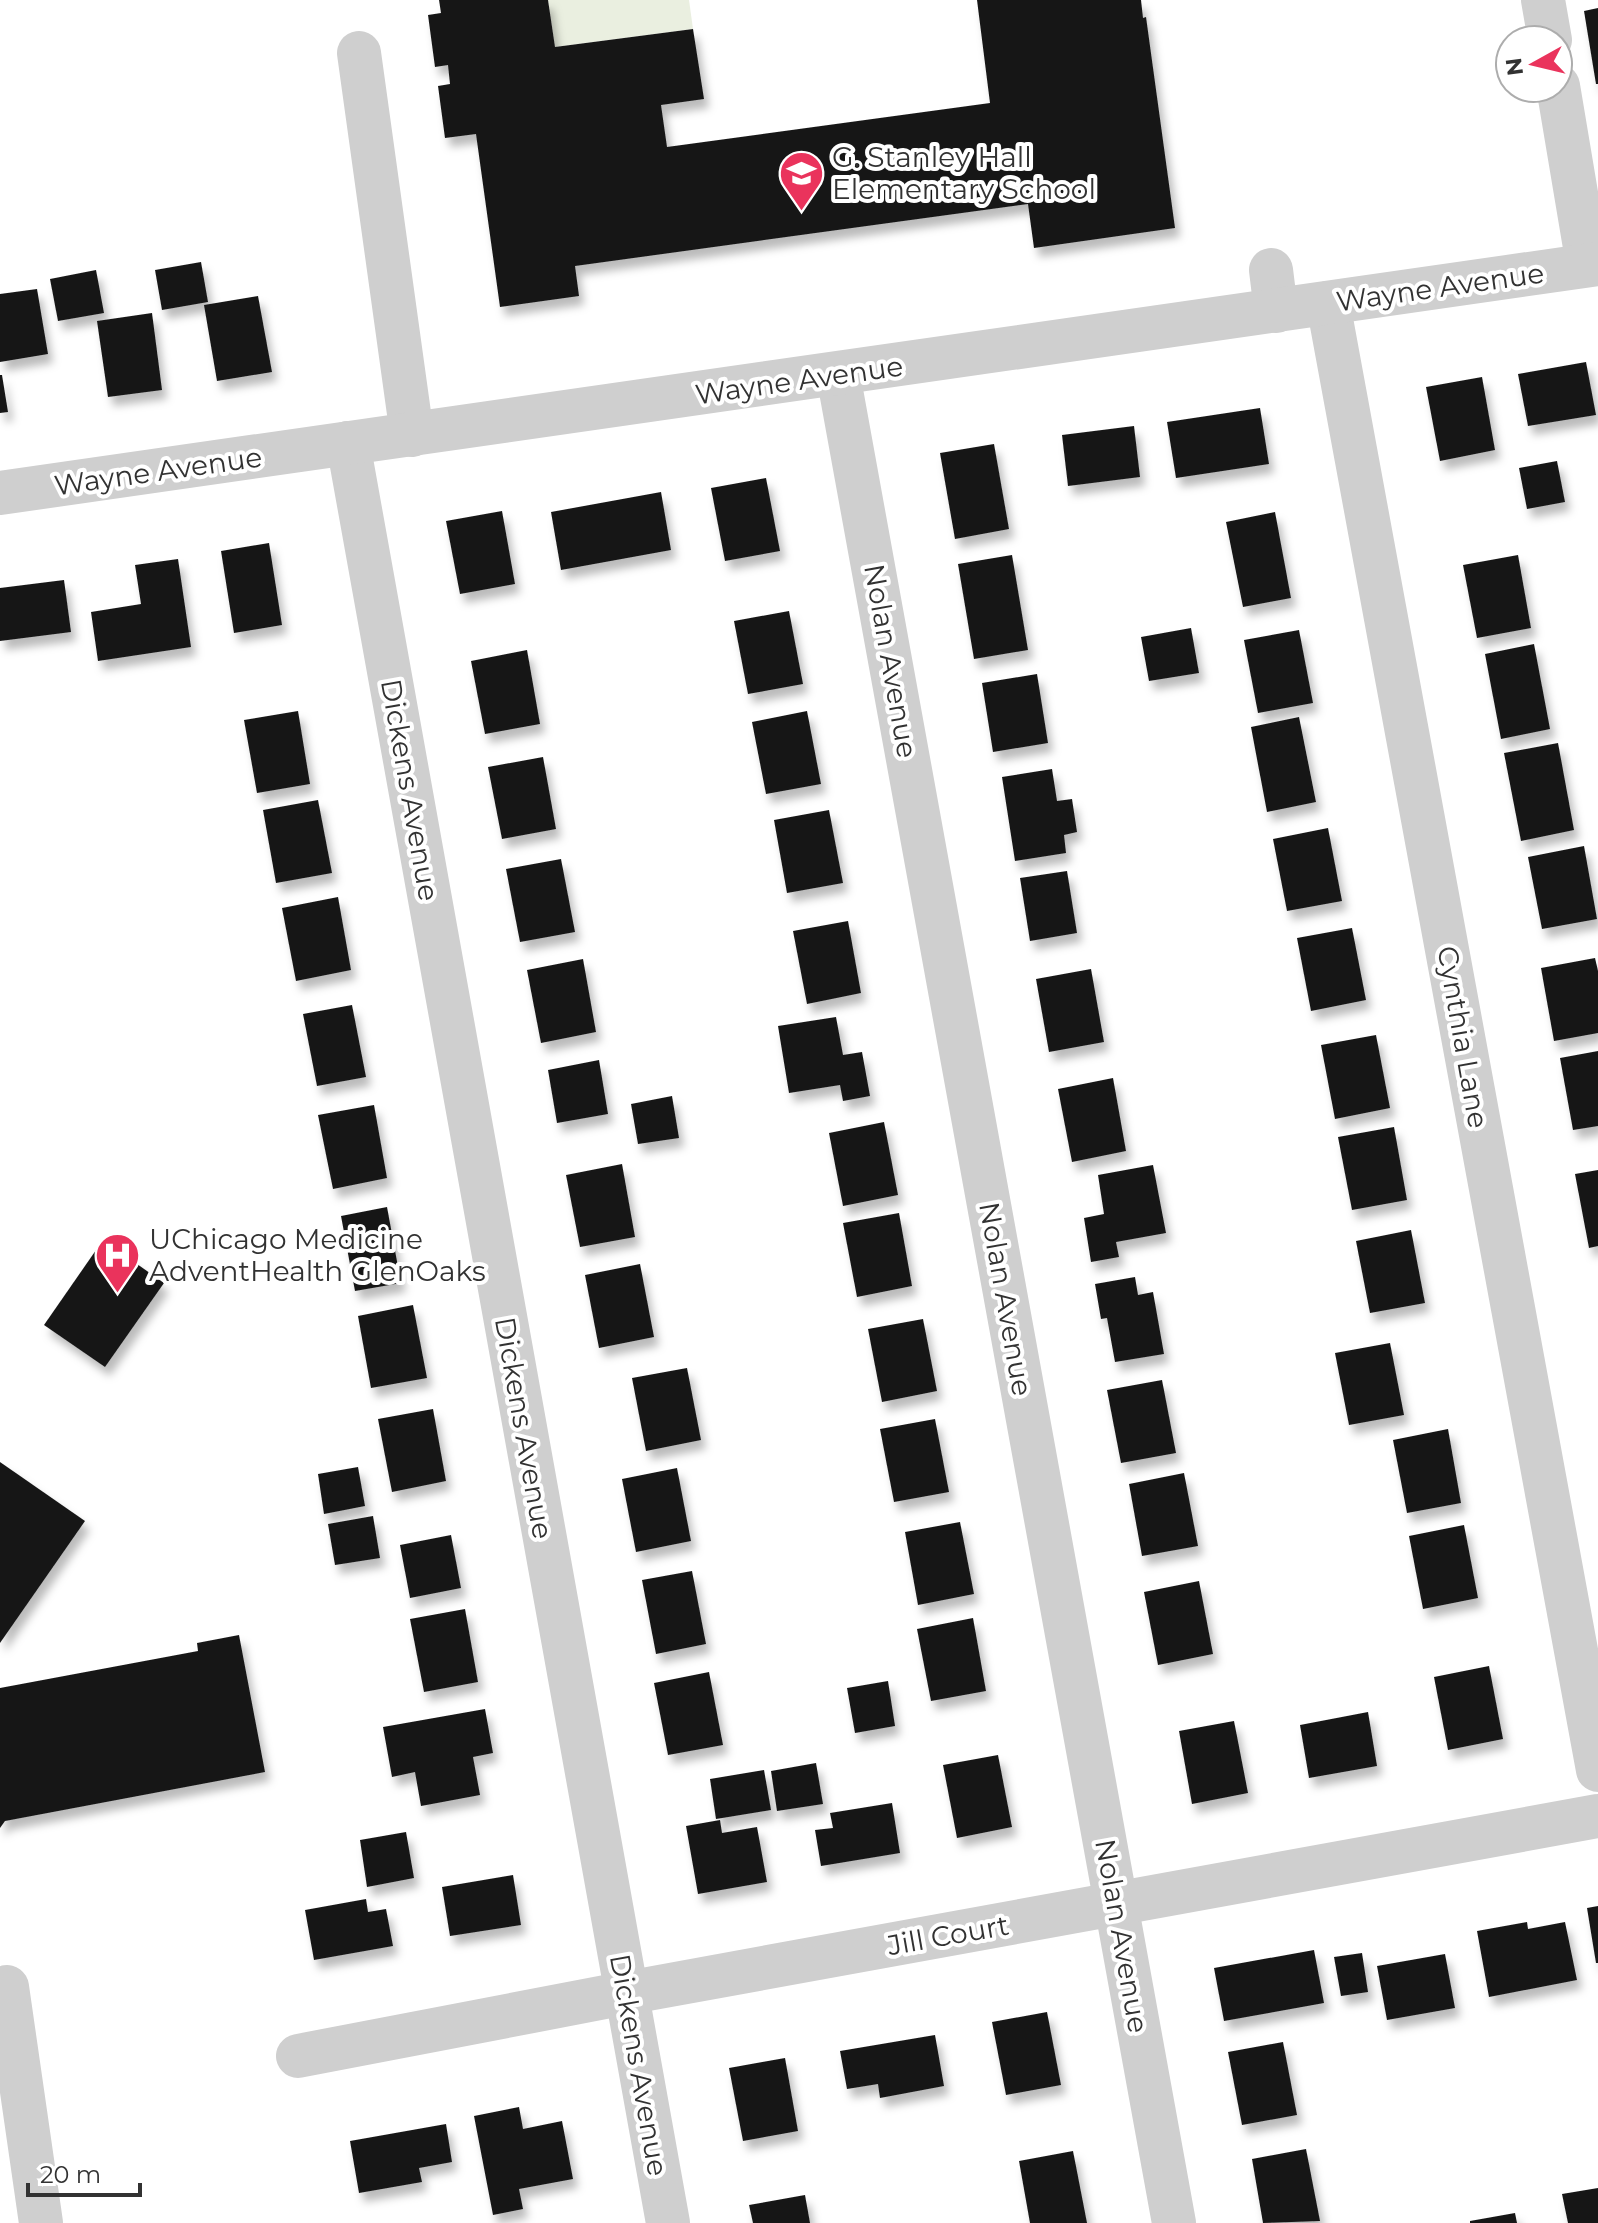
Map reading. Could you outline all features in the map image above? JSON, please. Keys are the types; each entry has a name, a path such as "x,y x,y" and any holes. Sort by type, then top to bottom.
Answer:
{"street":[{"path":"1543,0 1547,24"},
{"path":"359,53 412,435"},
{"path":"1562,104 1593,264"},
{"name":"Wayne Avenue","path":"0,493 838,374 1274,290 1328,303 1593,264"},
{"name":"Cynthia Lane","path":"1328,303 1598,1770"},
{"name":"Nolan Avenue","path":"838,374 1174,2223"},
{"name":"Dickens Avenue","path":"348,443 668,2223"},
{"name":"Jill Court","path":"298,2056 626,1993 1598,1816"},
{"path":"7,1987 41,2223"}],"shaded area":[{"path":"548,0 689,0 693,29 555,47"}],"building":[{"path":"439,0 548,0 555,47 693,29 704,99 661,105 667,147 990,103 977,0 1141,0 1143,18 1146,17 1175,228 1034,248 1028,204 575,266 579,296 500,307 476,134 445,138 438,86 450,84 448,65 435,67 428,15 441,13"},
{"path":"1598,8 1598,84 1596,84 1584,11"},
{"path":"201,262 208,302 162,310 155,270"},
{"path":"96,270 104,313 58,321 50,279"},
{"path":"37,289 48,354 0,362 0,294"},
{"path":"258,296 272,372 217,381 204,305"},
{"path":"152,313 162,390 108,397 97,321"},
{"path":"1586,362 1596,415 1528,426 1518,374"},
{"path":"0,375 8,412 0,413"},
{"path":"1482,377 1495,450 1440,461 1426,387"},
{"path":"1260,408 1269,464 1176,478 1167,422"},
{"path":"1134,426 1140,477 1068,486 1062,435"},
{"path":"994,444 1009,529 955,539 940,453"},
{"path":"1557,461 1565,502 1527,509 1519,468"},
{"path":"766,478 780,551 725,561 711,488"},
{"path":"661,492 671,550 561,570 551,512"},
{"path":"502,511 515,584 460,594 446,521"},
{"path":"1275,512 1291,598 1243,607 1226,522"},
{"path":"269,543 282,625 234,633 221,551"},
{"path":"1012,555 1028,650 974,659 958,564"},
{"path":"1518,555 1531,628 1477,638 1463,565"},
{"path":"178,559 191,647 98,661 91,612 141,604 135,565"},
{"path":"64,580 71,632 0,641 0,588"},
{"path":"789,611 803,684 748,694 734,621"},
{"path":"1191,628 1199,673 1149,681 1141,637"},
{"path":"1299,630 1313,703 1258,713 1244,640"},
{"path":"1534,644 1550,729 1501,739 1485,654"},
{"path":"527,650 540,724 485,734 471,661"},
{"path":"1037,674 1048,743 993,752 982,683"},
{"path":"298,711 310,784 257,793 244,720"},
{"path":"807,711 821,784 766,794 752,722"},
{"path":"1299,717 1316,802 1267,812 1251,727"},
{"path":"1558,743 1574,830 1521,841 1504,753"},
{"path":"543,757 556,829 502,839 488,767"},
{"path":"1052,769 1057,801 1072,799 1077,832 1064,835 1066,853 1015,861 1002,777"},
{"path":"318,800 332,873 276,883 263,810"},
{"path":"829,810 843,883 787,893 774,820"},
{"path":"1328,828 1342,901 1287,911 1273,839"},
{"path":"1584,846 1597,919 1542,929 1528,857"},
{"path":"561,859 575,932 520,942 506,869"},
{"path":"1067,871 1077,933 1030,941 1020,878"},
{"path":"338,897 351,970 296,981 282,908"},
{"path":"848,921 861,993 807,1004 793,931"},
{"path":"1352,928 1366,1000 1311,1011 1297,938"},
{"path":"1595,958 1598,971 1598,1033 1554,1041 1541,968"},
{"path":"583,959 596,1032 541,1043 527,970"},
{"path":"1091,969 1104,1042 1049,1052 1036,979"},
{"path":"352,1005 366,1077 317,1086 303,1014"},
{"path":"836,1017 843,1055 862,1052 870,1096 843,1101 840,1085 789,1093 778,1026"},
{"path":"1376,1035 1390,1108 1335,1119 1321,1045"},
{"path":"1598,1051 1598,1126 1573,1130 1560,1058"},
{"path":"599,1060 608,1114 557,1123 548,1070"},
{"path":"1113,1078 1126,1151 1072,1162 1058,1089"},
{"path":"672,1096 679,1138 638,1144 631,1104"},
{"path":"374,1105 387,1178 333,1189 318,1115"},
{"path":"884,1122 898,1195 843,1206 829,1133"},
{"path":"1394,1127 1407,1200 1352,1210 1338,1137"},
{"path":"622,1164 635,1237 580,1247 566,1175"},
{"path":"1153,1165 1166,1233 1116,1242 1119,1257 1091,1262 1084,1218 1104,1214 1098,1175"},
{"path":"1598,1170 1598,1246 1589,1248 1575,1174"},
{"path":"387,1207 401,1283 355,1291 341,1216"},
{"path":"899,1213 912,1286 857,1297 843,1223"},
{"path":"1411,1230 1425,1303 1370,1313 1356,1241"},
{"path":"103,1240 164,1283 105,1367 44,1325"},
{"path":"640,1264 654,1337 599,1348 585,1275"},
{"path":"1135,1277 1138,1295 1153,1292 1164,1354 1115,1362 1107,1318 1101,1319 1095,1284"},
{"path":"413,1305 427,1378 371,1388 358,1316"},
{"path":"923,1319 937,1391 882,1402 868,1329"},
{"path":"1390,1343 1404,1415 1349,1425 1335,1353"},
{"path":"687,1368 701,1440 646,1451 632,1378"},
{"path":"1162,1380 1176,1453 1121,1463 1107,1390"},
{"path":"433,1409 446,1481 392,1492 378,1419"},
{"path":"935,1419 949,1492 894,1502 880,1429"},
{"path":"1448,1429 1461,1503 1407,1513 1393,1440"},
{"path":"0,1462 85,1521 0,1643"},
{"path":"358,1467 365,1506 324,1514 318,1474"},
{"path":"677,1468 691,1541 636,1552 622,1479"},
{"path":"1184,1473 1198,1546 1142,1556 1129,1484"},
{"path":"373,1516 380,1558 335,1565 328,1524"},
{"path":"960,1522 974,1594 918,1605 905,1532"},
{"path":"1464,1525 1478,1598 1423,1609 1409,1536"},
{"path":"451,1535 461,1588 410,1598 400,1545"},
{"path":"692,1571 706,1644 656,1654 642,1580"},
{"path":"1199,1581 1213,1654 1158,1665 1144,1592"},
{"path":"465,1609 478,1682 424,1692 410,1619"},
{"path":"973,1618 986,1691 931,1701 917,1629"},
{"path":"239,1635 265,1772 5,1821 0,1828 0,1688 198,1651 197,1643"},
{"path":"1489,1666 1503,1739 1448,1750 1434,1677"},
{"path":"709,1672 723,1745 668,1755 654,1683"},
{"path":"888,1681 895,1726 855,1733 847,1688"},
{"path":"485,1709 493,1753 473,1757 480,1795 421,1806 415,1772 392,1777 383,1727"},
{"path":"1368,1712 1377,1766 1309,1778 1300,1725"},
{"path":"1234,1721 1248,1793 1192,1804 1179,1731"},
{"path":"998,1755 1012,1827 957,1838 943,1765"},
{"path":"816,1763 823,1804 777,1811 771,1771"},
{"path":"764,1770 771,1810 716,1819 710,1779"},
{"path":"892,1803 900,1853 821,1866 815,1830 833,1828 830,1813"},
{"path":"720,1820 722,1833 757,1827 767,1882 698,1894 686,1826"},
{"path":"406,1832 414,1878 367,1887 360,1840"},
{"path":"513,1875 521,1925 450,1936 442,1887"},
{"path":"366,1899 368,1912 386,1909 393,1946 314,1960 305,1910"},
{"path":"1598,1906 1598,1963 1596,1963 1587,1908"},
{"path":"1527,1922 1528,1929 1565,1922 1577,1980 1489,1997 1477,1931"},
{"path":"1314,1950 1324,2003 1224,2021 1214,1968"},
{"path":"1362,1953 1368,1992 1341,1996 1334,1957"},
{"path":"1445,1954 1455,2008 1387,2020 1377,1966"},
{"path":"1047,2012 1061,2085 1006,2095 992,2022"},
{"path":"935,2035 944,2086 880,2098 878,2084 847,2089 840,2051"},
{"path":"1283,2042 1297,2115 1242,2125 1228,2052"},
{"path":"785,2058 798,2131 743,2141 729,2068"},
{"path":"519,2107 523,2129 562,2121 573,2179 519,2189 523,2209 493,2215 474,2116"},
{"path":"446,2124 452,2162 419,2168 422,2182 359,2193 350,2141"},
{"path":"1306,2149 1320,2221 1263,2223 1252,2159"},
{"path":"1073,2151 1087,2223 1030,2223 1019,2161"},
{"path":"1598,2188 1598,2223 1568,2223 1562,2194"},
{"path":"805,2195 810,2223 753,2223 749,2205"},
{"path":"1515,2213 1517,2223 1470,2223 1470,2221"}],"place":[{"name":"G. Stanley Hall Elementary School","path":"801,212"},
{"name":"UChicago Medicine AdventHealth GlenOaks","path":"118,1294"}]}
